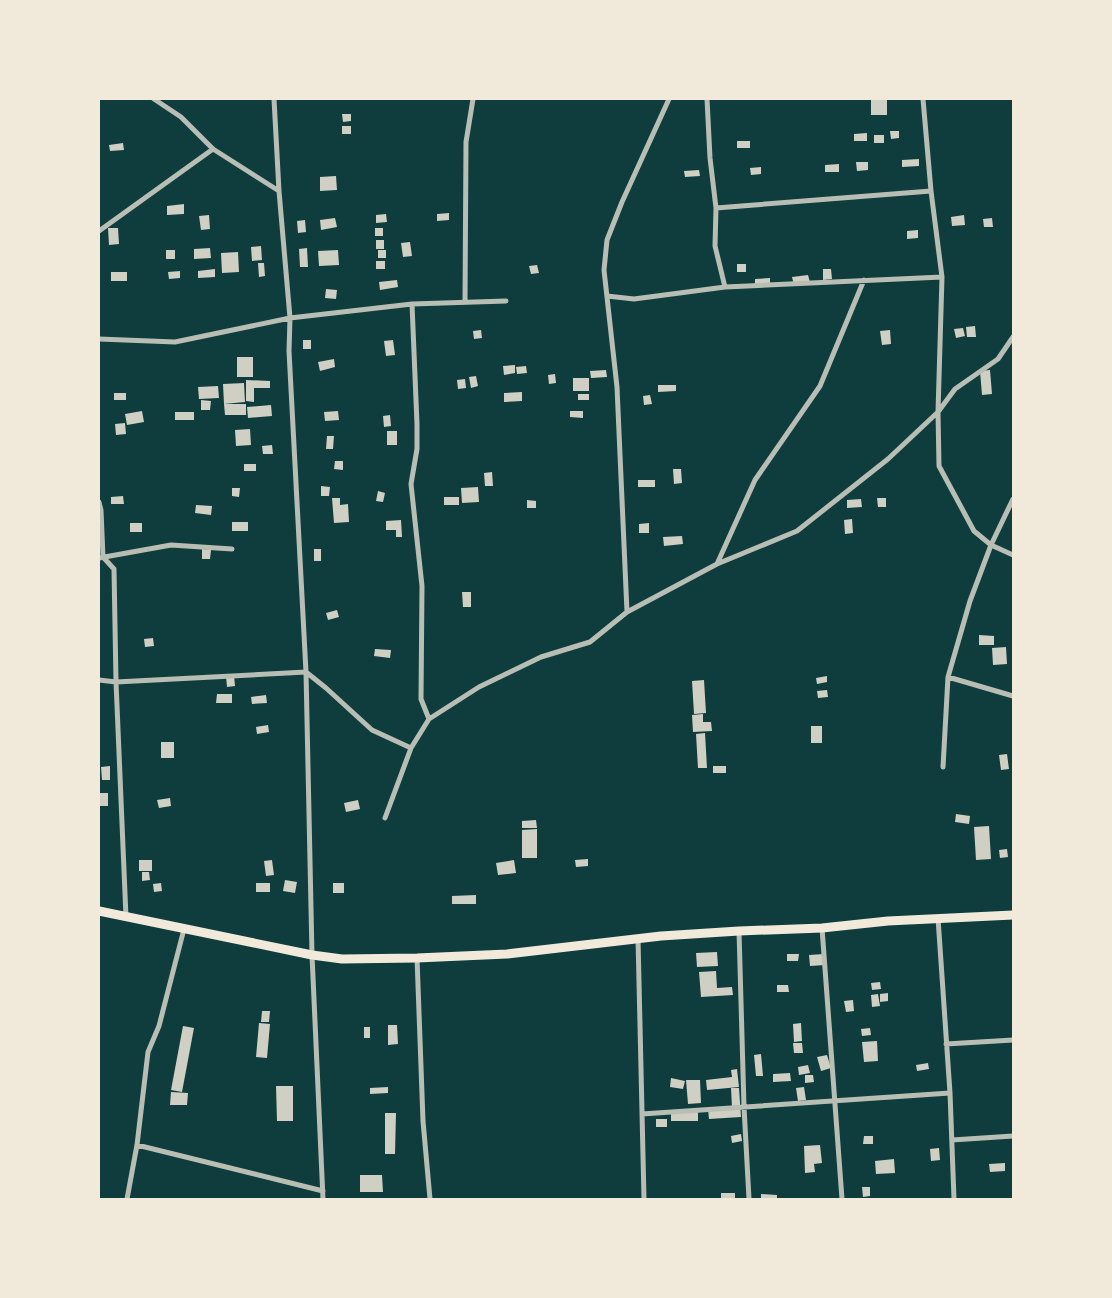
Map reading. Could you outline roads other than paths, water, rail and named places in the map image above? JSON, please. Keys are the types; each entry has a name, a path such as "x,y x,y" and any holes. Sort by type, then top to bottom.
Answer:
{"main road":[{"path":"99,911 312,955 342,959 507,954 638,938 739,930 822,928 888,921 1013,915"}],"street":[{"path":"154,99 181,117 213,149 279,191"},
{"path":"274,99 279,191 290,318 288,351 306,672 312,955 323,1199"},
{"path":"464,302 466,142 472,99"},
{"path":"627,612 617,387 604,270 607,240 622,202 669,99"},
{"path":"707,99 710,158 716,208 715,246 725,288"},
{"path":"924,99 931,191 942,277 938,412 939,466 974,531 991,545 1013,554"},
{"path":"99,231 213,149"},
{"path":"716,208 931,191"},
{"path":"607,296 634,299 725,288 942,277"},
{"path":"717,564 754,480 820,386 864,280"},
{"path":"99,339 176,342 290,318 412,304 506,301"},
{"path":"412,304 418,424 417,448 411,484 422,586 421,699 429,720"},
{"path":"385,818 411,748 429,720 479,686 541,657 590,642 627,612 717,564 797,532 888,459 938,412 955,389 998,359 1013,337"},
{"path":"943,767 948,677 970,602 991,545 1013,499"},
{"path":"99,502 101,510 101,558 114,569 116,682 126,917"},
{"path":"101,558 171,545 232,549"},
{"path":"99,680 116,682 306,672 372,730 411,748"},
{"path":"948,677 1013,696"},
{"path":"938,918 950,1093 954,1199"},
{"path":"822,928 842,1199"},
{"path":"128,1199 137,1145 148,1052 159,1026 184,929"},
{"path":"739,930 744,1107 749,1199"},
{"path":"638,938 644,1199"},
{"path":"417,958 423,1121 430,1199"},
{"path":"946,1044 1013,1040"},
{"path":"642,1114 950,1093"},
{"path":"952,1140 1013,1136"},
{"path":"137,1145 323,1191"}]}
